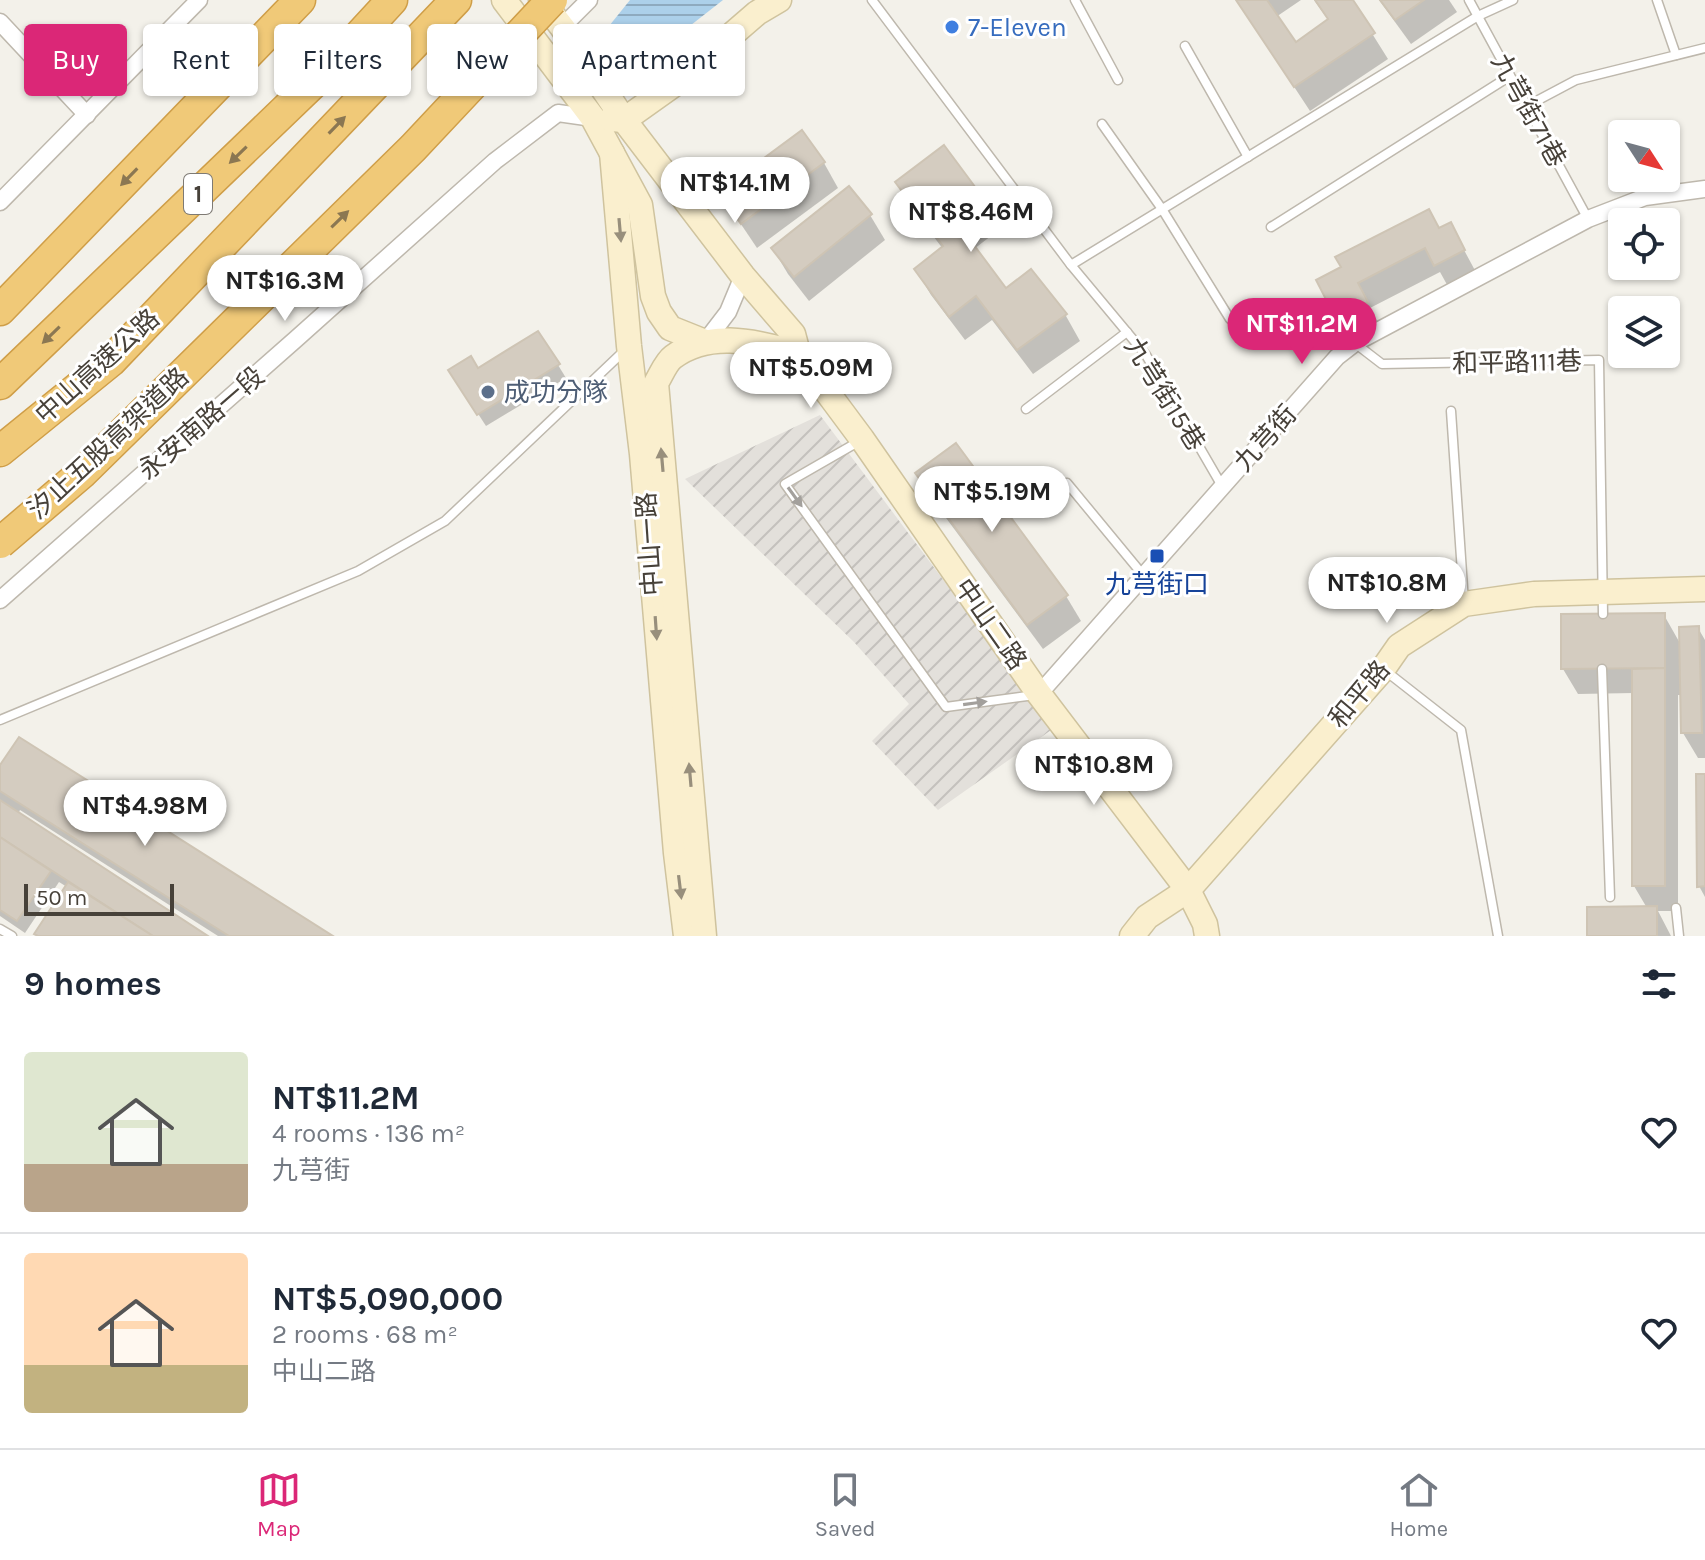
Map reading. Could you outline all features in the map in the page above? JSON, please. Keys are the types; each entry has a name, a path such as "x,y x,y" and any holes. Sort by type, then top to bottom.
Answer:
{"highway":[{"name":"1","path":"0,310 300,0"},
{"name":"中山高速公路","path":"0,384 333,64 392,0"},
{"name":"中山高速公路","path":"0,451 111,361 455,1"},
{"name":"汐止五股高架道路","path":"0,543 82,473 413,148 557,14"}],"street":[{"path":"0,202 199,0"},
{"name":"中山一路","path":"504,0 593,118 640,205 653,296 659,312 670,328 705,342"},
{"name":"中山二路","path":"541,0 557,14 624,120 743,276 793,334 798,353 862,439 1039,694 1188,890 1205,924 1207,936"},
{"path":"557,14 589,0"},
{"path":"593,118 624,120 676,83 745,23 779,0"},
{"path":"0,22 87,115"},
{"name":"永安南路一段","path":"0,600 495,161 558,113 593,118"},
{"name":"中山一路","path":"612,153 686,936"},
{"name":"九芎街","path":"1680,188 1705,176"},
{"name":"九芎街","path":"1680,191 1705,189"},
{"name":"九芎街","path":"1039,694 1337,357 1355,343 1588,219 1645,197 1669,192"},
{"path":"705,342 728,312 743,276"},
{"name":"中山一路","path":"704,936 656,383 672,357 705,342 746,340 798,353"},
{"name":"和平路","path":"1132,936 1147,917 1188,890 1383,669 1399,646 1464,604 1534,594 1602,603 1705,589"}],"lane":[{"name":"九芎街15巷","path":"872,0 1071,265 1146,355 1222,486"},
{"path":"1075,0 1118,80"},
{"name":"九芎街71巷","path":"1469,0 1588,219"},
{"path":"1071,265 1478,16 1513,0"},
{"path":"1657,0 1676,55"},
{"path":"1185,46 1248,157"},
{"path":"1527,106 1576,80 1705,48"},
{"path":"1271,227 1510,76"},
{"path":"1102,124 1162,209 1230,319"},
{"path":"1026,409 1127,332"},
{"name":"和平路111巷","path":"1355,343 1382,364 1599,360 1602,603"},
{"path":"0,720 358,571 445,521 629,346"},
{"path":"1451,411 1464,604"},
{"path":"862,439 785,484 946,707 1039,694"},
{"path":"1067,483 1143,575"},
{"path":"1383,669 1461,730 1498,936"},
{"path":"1602,669 1610,897"},
{"path":"1676,908 1679,936"},
{"path":"0,929 12,936"}],"shaded area":[{"path":"820,415 1054,728 938,810 872,741 909,704 854,642 685,479"}],"water":[{"path":"630,0 723,0 692,24 611,24"}],"building":[{"path":"1236,0 1267,0 1296,42 1328,19 1315,0 1353,0 1375,33 1294,87"},
{"path":"1380,0 1424,0 1395,20"},
{"path":"802,130 825,162 741,224 718,192"},
{"path":"944,145 987,203 959,225 1006,288 1031,269 1067,314 1017,350 976,296 949,317 914,269 943,246 895,182"},
{"path":"849,186 872,214 794,277 771,248"},
{"path":"1429,209 1439,228 1451,222 1465,250 1434,266 1425,248 1358,283 1368,302 1336,319 1316,280 1341,267 1335,257"},
{"name":"成功分隊","path":"538,331 560,364 477,415 448,370 471,356 478,368"},
{"path":"956,443 1068,595 1027,625 915,473"},
{"path":"1665,613 1665,668 1561,669 1561,614"},
{"path":"1699,626 1702,733 1681,733 1679,627"},
{"path":"1665,668 1665,886 1632,886 1632,669"},
{"path":"19,737 333,936 229,936 0,791 0,765"},
{"path":"1696,774 1705,774 1705,886 1697,887"},
{"path":"0,800 208,936 153,936 0,837"},
{"path":"0,837 51,871 17,921 0,910"},
{"path":"68,882 153,936 34,934"},
{"path":"1657,906 1657,936 1587,936 1587,907"}],"place":[{"name":"7-Eleven","path":"952,27"},
{"name":"成功分隊","path":"488,392"},
{"name":"九芎街口","path":"1157,556"}]}
